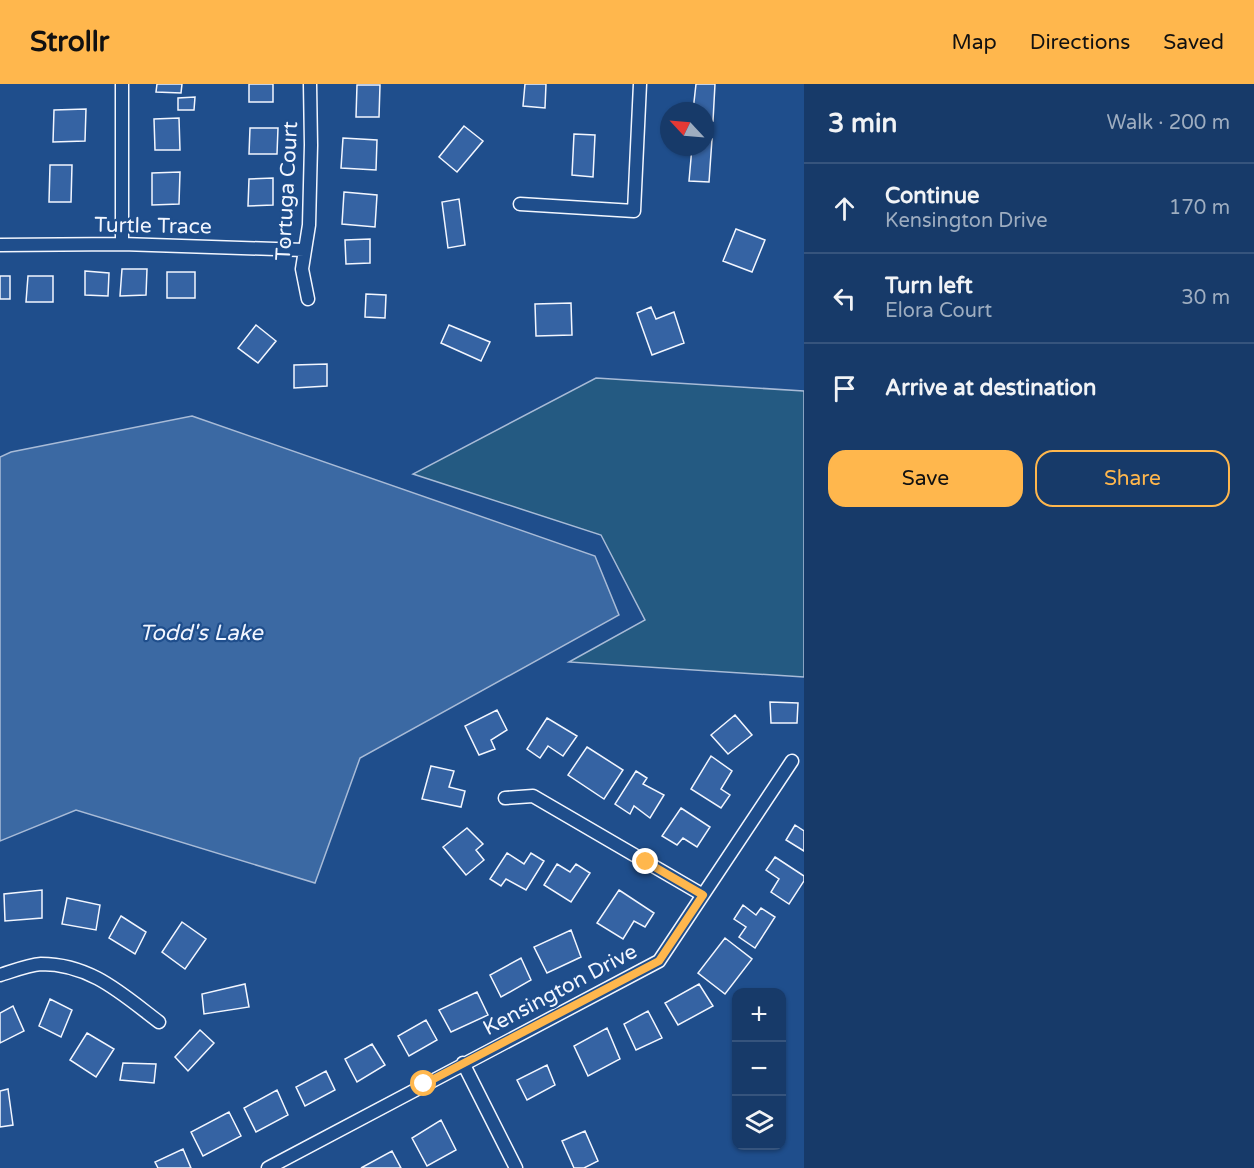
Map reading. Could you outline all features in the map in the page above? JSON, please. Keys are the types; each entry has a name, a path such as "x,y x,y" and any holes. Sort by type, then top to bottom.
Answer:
{"street":[{"path":"122,84 122,244"},
{"name":"Tortuga Court","path":"308,299 302,269 309,213 310,84"},
{"path":"520,204 634,211 640,84"},
{"name":"Turtle Trace","path":"0,244 122,244 304,250"},
{"name":"Kensington Drive","path":"268,1168 659,961 792,761"},
{"path":"505,798 533,796 703,895"},
{"path":"0,975 39,964 72,967 102,979 159,1022"},
{"path":"463,1063 516,1168"}],"shaded area":[{"path":"596,378 804,391 804,677 569,662 645,620 601,535 413,474"}],"water":[{"name":"Todd's Lake","path":"192,416 595,556 619,615 360,758 315,883 76,810 0,841 0,457 11,452"}],"building":[{"path":"157,84 182,84 181,93 156,92"},
{"path":"249,84 273,84 273,102 249,102"},
{"path":"525,84 546,84 545,108 523,106"},
{"path":"696,84 715,84 714,102 694,102"},
{"path":"357,85 380,85 379,117 356,117"},
{"path":"195,97 194,110 178,110 178,98"},
{"path":"86,109 85,141 53,142 54,110"},
{"path":"179,118 180,150 155,150 154,119"},
{"path":"464,126 483,141 457,172 439,157"},
{"path":"250,128 278,128 277,154 249,154"},
{"path":"574,134 595,135 593,177 572,175"},
{"path":"343,138 377,140 376,170 341,168"},
{"path":"691,156 711,156 709,182 689,181"},
{"path":"50,165 72,165 71,202 49,202"},
{"path":"180,172 179,204 152,205 152,173"},
{"path":"273,178 273,205 248,206 249,179"},
{"path":"344,192 377,195 375,227 342,224"},
{"path":"459,199 465,245 448,248 442,202"},
{"path":"736,229 765,240 752,272 723,261"},
{"path":"370,239 370,263 346,264 345,240"},
{"path":"122,269 147,269 146,295 120,296"},
{"path":"85,271 109,273 108,296 85,295"},
{"path":"167,272 195,272 195,298 167,298"},
{"path":"0,276 10,276 10,299 0,299"},
{"path":"28,276 53,276 53,302 26,302"},
{"path":"366,294 386,295 385,318 365,317"},
{"path":"571,303 572,335 536,336 535,304"},
{"path":"651,307 656,319 674,312 684,343 652,355 637,313"},
{"path":"256,325 276,341 258,363 238,348"},
{"path":"449,325 490,342 481,361 441,343"},
{"path":"327,364 327,386 294,388 294,365"},
{"path":"770,702 798,703 797,723 771,723"},
{"path":"497,710 507,730 491,740 495,749 479,755 465,726"},
{"path":"735,715 752,735 728,754 711,735"},
{"path":"547,718 577,736 563,756 548,746 540,758 527,749"},
{"path":"587,747 623,770 604,799 568,775"},
{"path":"711,756 732,771 721,789 730,795 721,808 691,789"},
{"path":"431,766 454,771 449,787 465,791 461,807 422,799"},
{"path":"636,771 647,778 643,784 664,795 650,818 634,806 630,814 615,804"},
{"path":"681,808 710,827 697,847 683,838 677,845 662,836"},
{"path":"795,825 804,831 804,851 786,840"},
{"path":"467,828 483,844 476,850 484,860 466,875 443,847"},
{"path":"507,853 524,864 531,853 544,861 526,890 506,879 501,886 490,879"},
{"path":"775,857 804,876 804,881 789,904 771,892 779,879 766,870"},
{"path":"557,864 570,872 576,864 590,873 571,902 544,885"},
{"path":"42,890 42,918 5,921 4,894"},
{"path":"619,890 654,913 645,927 634,921 623,939 597,923"},
{"path":"67,898 100,905 96,930 62,924"},
{"path":"743,905 756,915 761,908 775,917 755,948 739,937 746,927 734,919"},
{"path":"121,916 146,932 135,954 109,938"},
{"path":"182,922 206,939 185,969 162,952"},
{"path":"571,930 581,957 547,973 534,947"},
{"path":"725,938 752,959 725,994 698,973"},
{"path":"521,958 531,980 501,997 490,975"},
{"path":"245,984 249,1007 204,1014 202,994"},
{"path":"699,984 713,1006 678,1025 665,1003"},
{"path":"477,992 488,1015 451,1032 439,1010"},
{"path":"50,999 72,1010 61,1037 39,1026"},
{"path":"13,1006 24,1031 0,1043 0,1013"},
{"path":"648,1011 662,1038 636,1050 624,1024"},
{"path":"426,1020 437,1040 409,1056 398,1036"},
{"path":"607,1028 620,1059 588,1076 574,1046"},
{"path":"200,1030 214,1043 188,1071 175,1057"},
{"path":"87,1033 114,1049 96,1077 70,1060"},
{"path":"372,1044 385,1065 357,1082 345,1059"},
{"path":"123,1063 156,1064 154,1083 120,1080"},
{"path":"547,1065 555,1085 527,1100 517,1080"},
{"path":"326,1071 335,1090 305,1106 296,1087"},
{"path":"8,1089 13,1125 0,1127 0,1091"},
{"path":"277,1090 288,1115 256,1132 244,1108"},
{"path":"229,1112 241,1136 203,1156 191,1132"},
{"path":"441,1120 456,1150 427,1166 412,1138"},
{"path":"585,1131 598,1161 584,1168 574,1168 562,1141"},
{"path":"183,1149 191,1168 158,1168 155,1162"},
{"path":"392,1151 401,1168 361,1168"}],"route":[{"path":"424,1084 659,961 703,895 646,862"}]}
